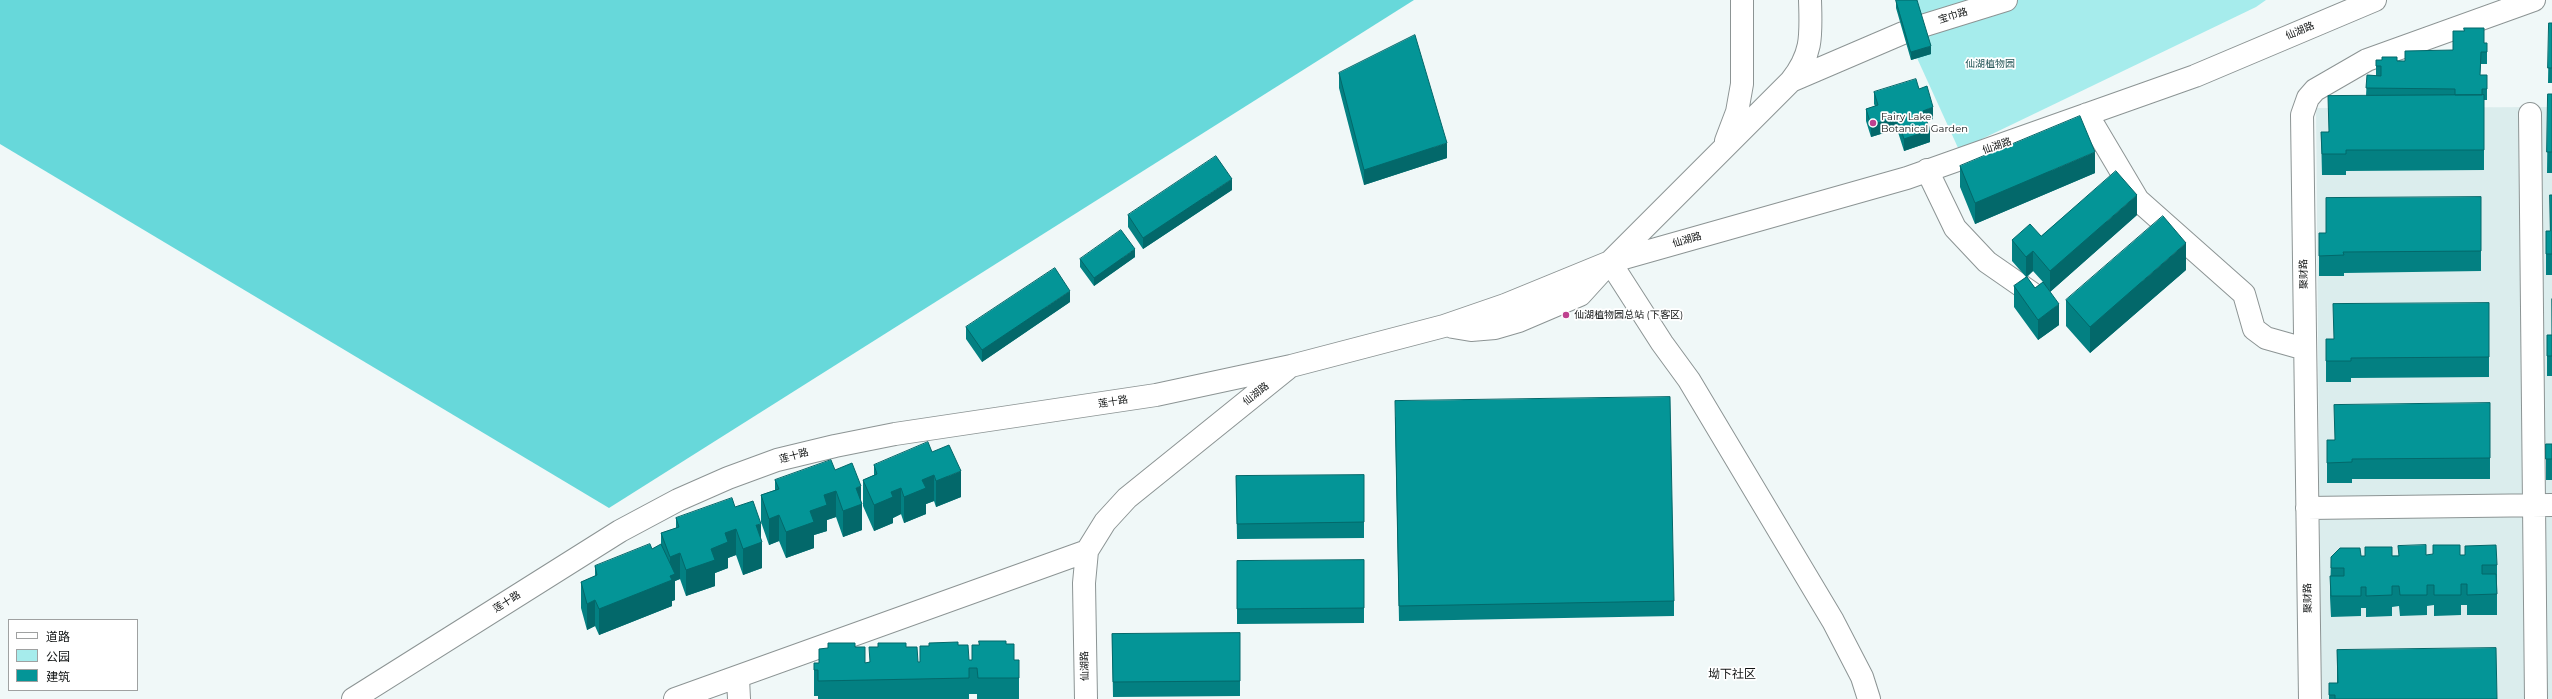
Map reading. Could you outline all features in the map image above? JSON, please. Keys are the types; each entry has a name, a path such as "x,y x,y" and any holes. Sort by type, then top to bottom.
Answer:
{"street":[{"path":"1724,148 1737,112 1742,84 1742,0"},
{"path":"1791,81 1803,66 1810,45 1810,0"},
{"name":"宝巾路","path":"1913,29 2006,0"},
{"name":"仙湖路","path":"1086,699 1084,583 1087,551 1105,522 1127,498 1291,366 1444,326 1505,305 1610,262 1927,170 2195,76 2375,0"},
{"name":"聚财路","path":"2310,699 2302,116 2308,98 2314,90 2329,80 2367,60 2534,0"},
{"name":"仙湖路","path":"1610,262 1791,81 1913,29"},
{"path":"2086,114 2138,200 2244,294 2254,329 2266,338 2305,349"},
{"path":"2530,114 2543,505 2536,699"},
{"path":"1927,170 1955,228 1987,262 2036,296"},
{"path":"1610,262 1662,343 1689,380 1834,621 1862,678 1869,699"},
{"name":"莲十路","path":"353,699 620,531 678,500 770,463 835,446 895,434 1156,395 1291,366"},
{"path":"2307,508 2543,505"},
{"path":"675,699 738,689 1087,551"}],"shaded area":[{"path":"0,0 1414,0 609,508 0,144"},
{"path":"2552,107 2552,699 2321,699 2316,108"}],"green space":[{"name":"仙湖植物园","path":"1899,0 2266,0 2256,7 1959,150 1917,58"}],"building":[{"path":"1896,0 1917,0 1931,46 1911,52"},
{"path":"2549,23 2552,23 2552,68 2548,68"},
{"path":"2464,28 2484,28 2484,43 2487,43 2487,52 2481,52 2480,75 2487,75 2487,89 2482,89 2482,95 2455,95 2455,89 2366,88 2367,75 2381,76 2381,66 2376,66 2376,60 2382,60 2382,57 2397,57 2397,61 2405,61 2405,51 2453,50 2453,31 2464,31"},
{"path":"1415,35 1447,143 1364,170 1339,73"},
{"path":"1916,79 1919,89 1927,86 1933,107 1923,111 1930,130 1904,139 1897,117 1871,125 1866,109 1878,105 1874,92"},
{"path":"2548,94 2552,94 2552,152 2547,152"},
{"path":"2484,95 2484,150 2346,150 2346,154 2322,154 2321,132 2329,132 2328,96"},
{"path":"2080,116 2095,152 1975,203 1960,166"},
{"path":"1216,156 1232,179 1143,238 1128,215"},
{"path":"2116,171 2137,195 2050,271 2033,251 2026,257 2012,240 2030,224 2041,236"},
{"path":"2550,195 2552,195 2552,254 2546,254 2546,231 2550,231"},
{"path":"2481,197 2481,251 2343,252 2344,255 2319,256 2319,233 2326,233 2326,198"},
{"path":"2163,216 2186,243 2090,327 2066,300"},
{"path":"1121,230 1135,249 1094,278 1080,259"},
{"path":"1055,268 1070,291 982,350 966,327"},
{"path":"2027,277 2035,288 2043,282 2059,304 2038,320 2014,286"},
{"path":"2489,303 2489,357 2351,358 2351,361 2326,361 2326,339 2334,339 2333,304"},
{"path":"2547,335 2552,335 2552,356 2547,356"},
{"path":"1670,397 1674,601 1399,606 1395,401"},
{"path":"2490,403 2490,458 2352,459 2352,462 2327,463 2327,440 2335,440 2334,405"},
{"path":"928,442 932,452 949,445 961,471 936,481 934,475 922,480 926,488 904,497 901,488 891,492 893,497 874,505 863,480 877,474 874,465"},
{"path":"2546,444 2552,444 2552,459 2546,459"},
{"path":"831,460 835,470 852,463 861,486 856,488 862,504 843,511 836,491 824,495 827,505 810,511 814,522 786,532 779,515 769,519 761,495 779,489 775,480"},
{"path":"1364,475 1364,522 1237,524 1236,476"},
{"path":"732,498 735,507 753,501 761,524 756,525 762,542 743,549 736,529 725,533 728,542 711,549 715,560 686,570 680,553 670,557 661,533 679,527 676,518"},
{"path":"650,544 652,549 661,544 675,574 670,576 672,580 599,609 595,600 587,604 581,582 597,575 595,566"},
{"path":"2426,545 2426,555 2433,554 2433,545 2460,545 2460,555 2465,555 2465,546 2496,545 2497,565 2482,565 2482,574 2496,574 2497,594 2467,595 2467,584 2461,584 2461,595 2434,595 2434,585 2427,585 2427,595 2400,595 2399,586 2392,586 2392,595 2366,596 2366,587 2361,587 2361,596 2331,596 2330,576 2344,576 2344,568 2331,568 2331,557 2340,548 2360,548 2361,556 2365,556 2365,547 2392,547 2392,556 2399,556 2398,546"},
{"path":"1364,560 1364,608 1237,609 1237,561"},
{"path":"1240,633 1240,681 1113,682 1112,634"},
{"path":"979,641 1006,641 1006,644 1014,644 1014,660 1019,660 1019,678 978,678 977,668 969,668 969,678 818,681 818,670 814,670 814,663 819,663 819,649 828,648 828,643 855,643 855,647 865,647 865,663 870,662 869,647 878,647 878,643 906,643 906,647 917,647 918,662 920,662 920,646 929,646 929,643 958,642 958,645 968,645 969,660 972,660 972,645 979,645"},
{"path":"2496,648 2497,699 2335,699 2335,695 2329,695 2329,683 2338,683 2337,650"}],"place":[{"name":"Fairy Lake Botanical Garden","path":"1873,123"},
{"name":"仙湖植物园总站 (下客区)","path":"1566,315"}],"district":[{"name":"坳下社区","path":"1732,674"}]}
